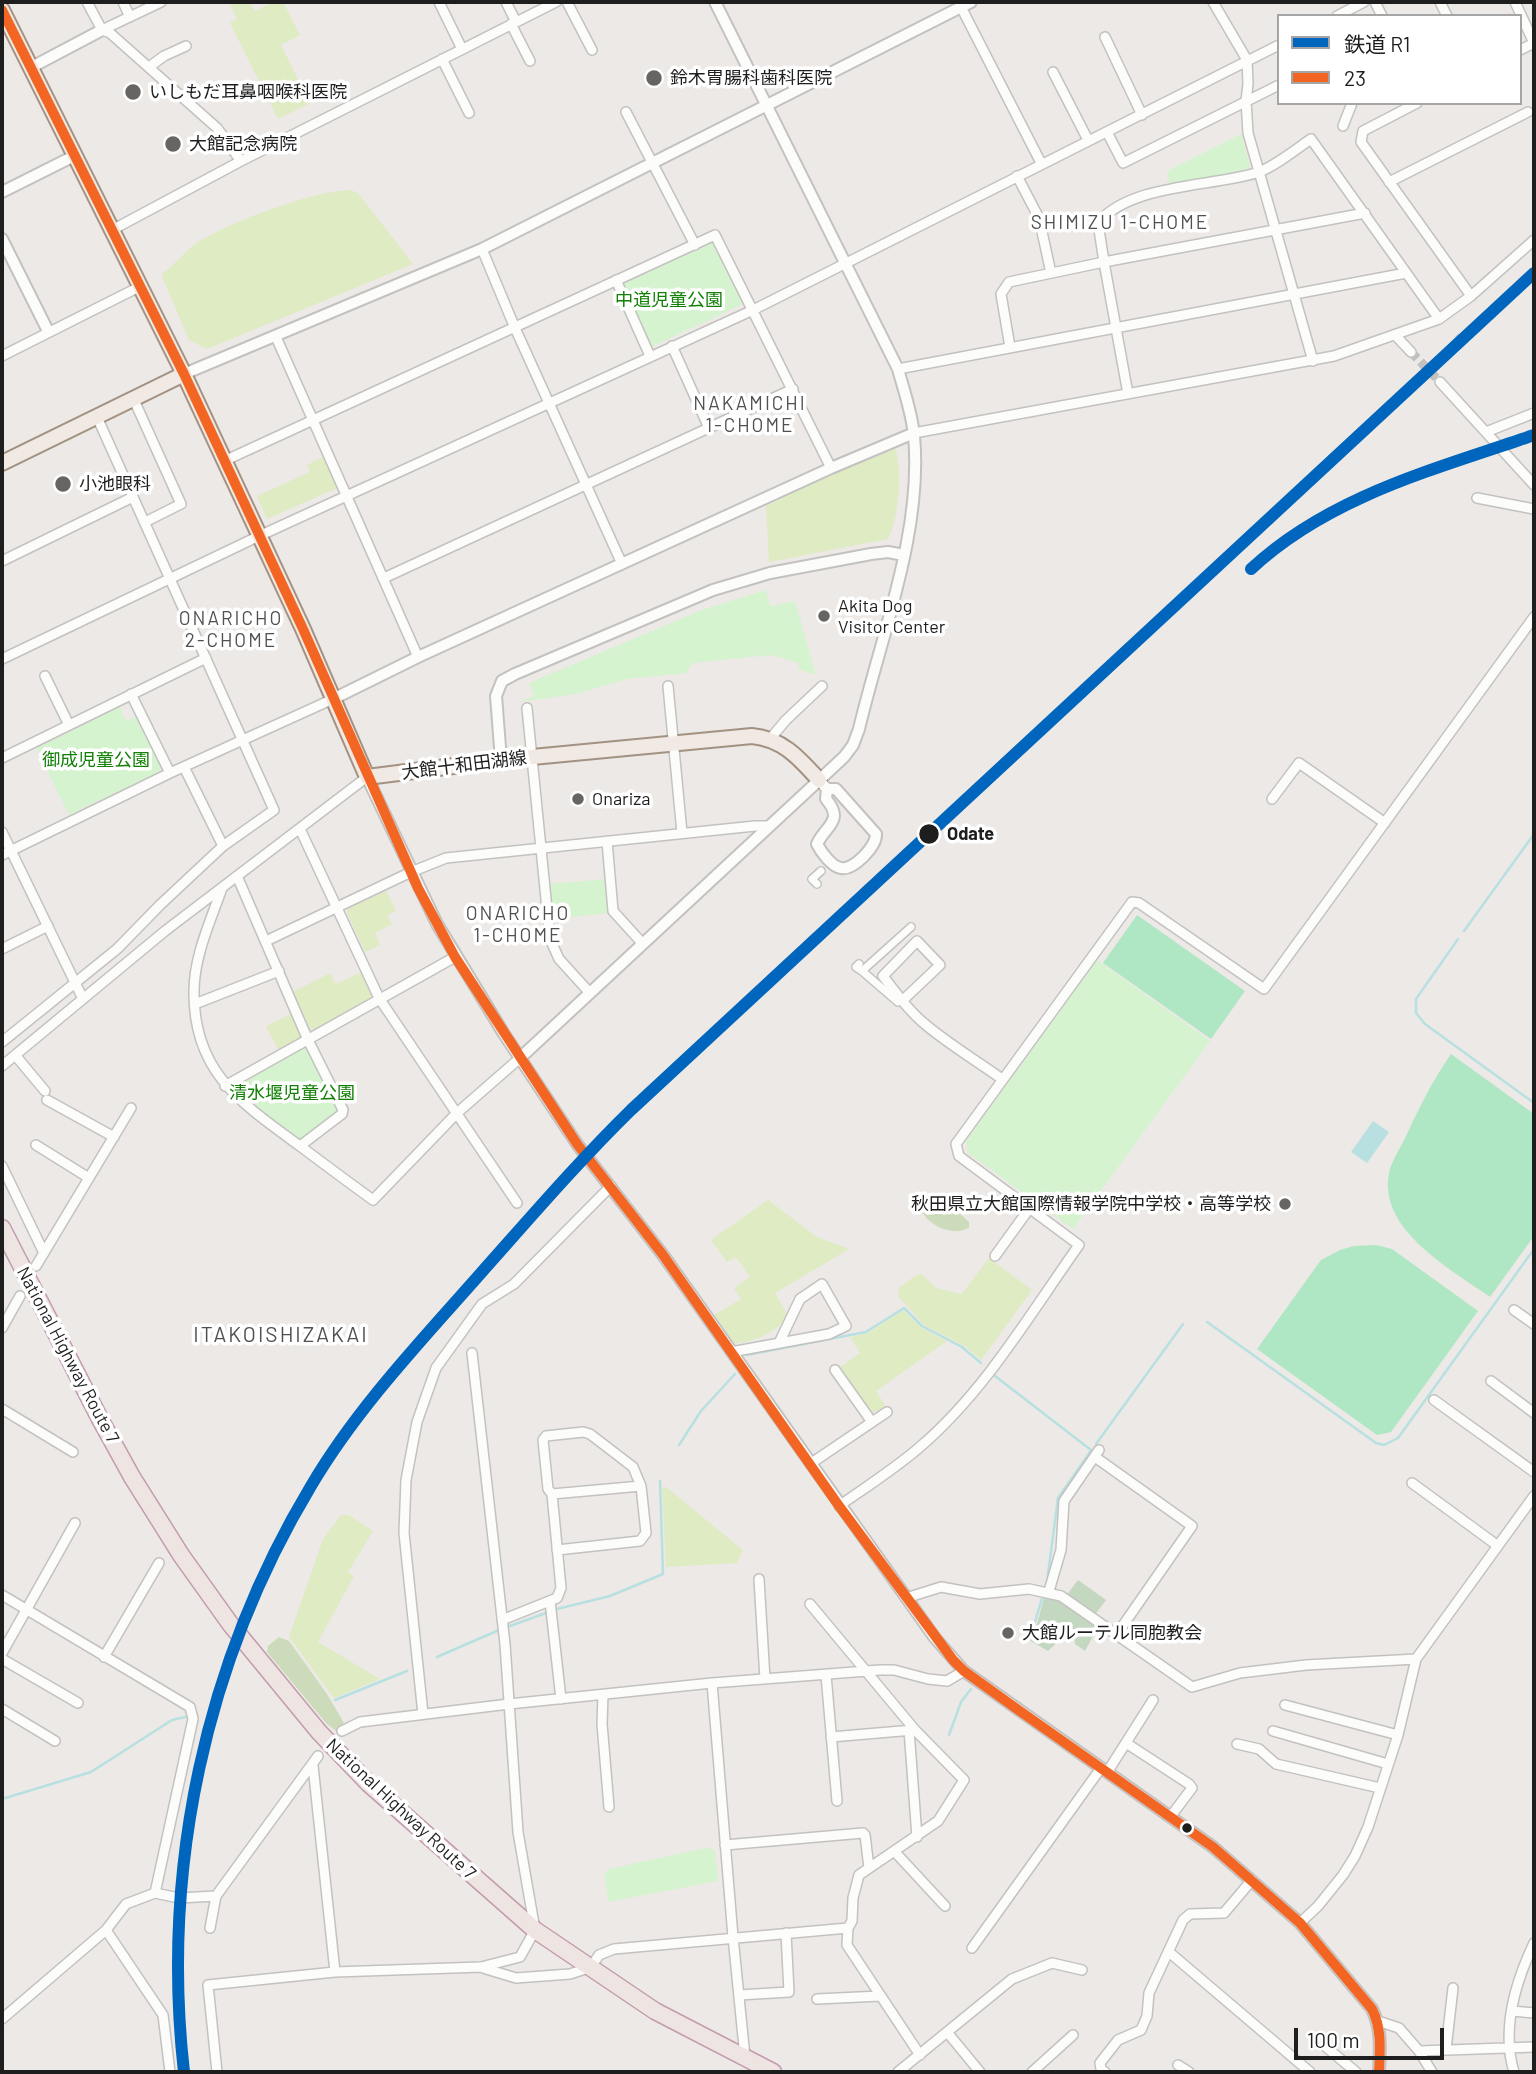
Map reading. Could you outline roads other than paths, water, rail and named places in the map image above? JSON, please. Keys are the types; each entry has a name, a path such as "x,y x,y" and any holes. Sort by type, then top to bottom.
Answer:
{"highway":[{"name":"National Highway Route 7","path":"2,1228 46,1317 132,1476 181,1555 231,1625 319,1732 368,1783 535,1930 655,2011 773,2072"}],"main road":[{"path":"2,10 184,374 367,777"},
{"path":"2,463 184,374"},
{"name":"大館十和田湖線","path":"367,777 673,743 741,737 770,739"},
{"path":"770,739 790,750 823,784"}],"street":[{"path":"87,2 102,30 110,33 218,128 241,161"},
{"path":"123,2 131,16"},
{"path":"30,68 161,2"},
{"path":"439,2 462,49"},
{"path":"506,2 530,61"},
{"path":"112,230 241,161 556,2"},
{"path":"567,2 592,50"},
{"path":"222,888 200,950 194,990 199,1034 209,1060 225,1086 253,1113 373,1200 457,1113 520,1058 769,826 823,784 857,737 904,555 915,493 914,433 898,369 715,2"},
{"path":"1213,2 1247,60 1248,133 1313,361"},
{"path":"1341,14 1364,2"},
{"path":"184,374 482,249 966,4 1041,163"},
{"path":"1522,49 1534,43 1522,17 1534,11"},
{"path":"1105,37 1142,115"},
{"path":"149,67 164,56 186,46"},
{"path":"2,660 259,536 753,310 1277,46"},
{"path":"442,59 469,113"},
{"path":"1053,72 1088,140"},
{"path":"1107,132 1123,163 1277,86"},
{"path":"1343,126 1351,105"},
{"path":"1413,105 1363,131 1361,142 1471,296"},
{"path":"626,112 695,245"},
{"path":"1389,182 1528,112"},
{"path":"1128,394 1098,223 1106,213 1131,198 1259,173 1311,139 1439,319"},
{"path":"2,192 74,156"},
{"path":"1017,176 1039,218 1051,273"},
{"path":"1010,347 1001,293 1009,282 1365,213"},
{"path":"224,461 715,235 831,467"},
{"path":"2,239 48,331"},
{"path":"6,853 418,657 831,467 914,433 1313,361 1439,319 1471,296 1534,240"},
{"path":"482,249 622,564"},
{"path":"898,369 1406,273"},
{"path":"616,280 650,356"},
{"path":"2,356 141,286"},
{"path":"1395,335 1411,352"},
{"path":"276,337 418,657"},
{"path":"672,346 709,428"},
{"path":"1440,382 1534,485"},
{"path":"384,578 793,389"},
{"path":"134,400 181,504 145,522"},
{"path":"1486,432 1534,413"},
{"path":"2,1042 117,949 223,846 274,810 97,417"},
{"path":"2,561 133,497"},
{"path":"1477,498 1534,509"},
{"path":"501,761 496,696 502,681 515,674 676,604 740,581 870,554 888,552 904,555"},
{"path":"839,1506 921,1446 968,1399 1079,1245 959,1156 956,1144 1132,902 1139,903 1264,989 1534,617"},
{"path":"2,758 206,658"},
{"path":"45,676 69,725"},
{"path":"668,686 682,833"},
{"path":"770,739 822,686"},
{"path":"131,694 170,773"},
{"path":"527,708 547,924 553,948 590,993"},
{"path":"1272,799 1299,763 1385,823"},
{"path":"184,767 223,846"},
{"path":"2,1066 165,931 367,777 411,872 455,957 520,1058 577,1144 611,1186 935,1638 964,1671 1213,1847 1300,1923 1372,2009 1378,2021 1379,2072"},
{"path":"823,784 836,789 876,834 874,846 845,869 835,866 817,844 834,817 823,784"},
{"path":"266,942 337,906 446,858 769,826"},
{"path":"300,829 379,998 517,1203"},
{"path":"2,832 6,853 48,926 83,999"},
{"path":"607,841 613,911 643,944"},
{"path":"817,884 812,879 821,871"},
{"path":"237,876 308,1040 343,1110 342,1114 300,1146"},
{"path":"2,949 48,926"},
{"path":"911,927 861,967 926,1025 1002,1079"},
{"path":"917,941 940,965 900,1001 883,976 917,941"},
{"path":"225,1086 455,957"},
{"path":"195,1004 279,971"},
{"path":"15,1055 46,1096 114,1137"},
{"path":"36,1266 131,1108"},
{"path":"36,1145 89,1178"},
{"path":"2,1166 44,1253"},
{"path":"423,1714 404,1533 405,1480 416,1422 436,1368 482,1304 514,1284 611,1186"},
{"path":"995,1256 1030,1209"},
{"path":"731,1352 829,1334 846,1326 822,1284 800,1299 779,1343"},
{"path":"2,1328 20,1296"},
{"path":"1514,1310 1534,1324"},
{"path":"216,2072 208,1985 335,1972 481,1967 520,1957 535,1930 518,1832 502,1620 472,1353"},
{"path":"835,1370 872,1422"},
{"path":"1491,1381 1534,1413"},
{"path":"1434,1400 1534,1472"},
{"path":"2,1409 73,1451"},
{"path":"810,1464 887,1412"},
{"path":"502,1620 557,1598 561,1588 557,1550 552,1494 548,1489 543,1440 547,1436 583,1432 590,1434 633,1467 645,1501 644,1538 640,1541 557,1550"},
{"path":"1049,1591 1061,1550 1064,1501 1097,1453 1192,1526 1117,1634"},
{"path":"1412,1483 1498,1546"},
{"path":"552,1494 641,1486"},
{"path":"1300,1923 1318,1906 1355,1856 1368,1827 1398,1735 1416,1659 1534,1496"},
{"path":"2,1653 75,1523"},
{"path":"104,1657 159,1563"},
{"path":"759,1579 765,1679"},
{"path":"906,1598 941,1587 980,1594 1029,1589 1049,1591 1061,1596 1192,1687 1240,1673 1306,1665 1416,1659"},
{"path":"2,1595 190,1707 193,1719 155,1893"},
{"path":"550,1601 561,1699"},
{"path":"810,1604 912,1730 964,1780 938,1821 859,1875 853,1898 852,1921 848,1928 847,1945 920,2055"},
{"path":"2,1659 78,1703"},
{"path":"342,1731 360,1722 712,1683 894,1670 947,1681 964,1671"},
{"path":"826,1675 836,1801"},
{"path":"712,1683 746,2057"},
{"path":"603,1695 602,1724 609,1807"},
{"path":"972,1948 1126,1743 1153,1700"},
{"path":"1285,1705 1398,1735"},
{"path":"2,1709 55,1741"},
{"path":"831,1737 912,1730"},
{"path":"912,1730 917,1837"},
{"path":"1273,1731 1388,1764"},
{"path":"1126,1743 1192,1788 1171,1816"},
{"path":"1237,1744 1259,1749 1276,1763 1380,1788"},
{"path":"210,1928 216,1896 318,1756"},
{"path":"313,1766 335,1972"},
{"path":"725,1845 863,1833 869,1868"},
{"path":"894,1852 945,1906"},
{"path":"1105,2072 1100,2063 1118,2040 1141,2030 1147,2016 1149,1993 1183,1920 1190,1914 1224,1913 1252,1881"},
{"path":"2,2019 106,1930 126,1903 155,1893 179,1898 216,1896"},
{"path":"481,1967 516,1978 570,1974 591,1967 600,1955 614,1949 848,1928"},
{"path":"106,1930 163,2015 170,2072"},
{"path":"739,1995 789,1992 786,1933"},
{"path":"1514,2072 1509,2048 1512,2011 1521,1970 1534,1943"},
{"path":"1169,1952 1310,2072"},
{"path":"898,2072 1012,1979 1052,1963 1082,1970"},
{"path":"1446,2049 1453,1988"},
{"path":"817,1999 880,1996"},
{"path":"1512,2011 1534,2013"},
{"path":"1378,2021 1399,2028 1419,2051 1432,2072"},
{"path":"947,2032 980,2072"},
{"path":"1032,2072 1073,2035"},
{"path":"1326,2047 1356,2072"},
{"path":"1419,2051 1534,2047"},
{"path":"1178,2065 1189,2072"}],"water":[{"path":"1373,1121 1389,1132 1367,1163 1351,1152"}],"waterway":[{"path":"1464,931 1534,834"},
{"path":"1458,939 1416,999 1416,1013 1425,1024 1534,1103"},
{"path":"1207,1322 1376,1443 1384,1445 1398,1438 1534,1249"},
{"path":"747,1355 866,1332 904,1308 922,1326 962,1347 981,1363"},
{"path":"1096,1444 1183,1324"},
{"path":"679,1445 701,1411 735,1374"},
{"path":"995,1376 1091,1450"},
{"path":"1047,1582 1058,1498 1090,1452"},
{"path":"557,1609 610,1596 663,1574 660,1481"},
{"path":"1026,1629 1035,1622 1042,1598"},
{"path":"510,1626 546,1613"},
{"path":"437,1657 499,1630"},
{"path":"335,1700 407,1671"},
{"path":"949,1735 961,1702 971,1689"},
{"path":"2,1799 91,1772 172,1720 185,1717"}],"tunnel":[{"path":"1411,352 1440,382"}],"railway":[{"path":"1433,367 1463,329"}],"rail line":[{"name":"R1","path":"184,2072 179,1996 179,1920 186,1844 199,1769 218,1695 243,1623 274,1553 329,1457 369,1402 573,1170 631,1110 1534,273"},
{"name":"R1","path":"1251,569 1314,522 1349,503 1422,473 1534,435"}],"place":[{"name":"鈴木胃腸科歯科医院","path":"654,78"},
{"name":"いしもだ耳鼻咽喉科医院","path":"133,92"},
{"name":"大館記念病院","path":"173,144"},
{"name":"小池眼科","path":"63,484"},
{"name":"Akita Dog Visitor Center","path":"824,616"},
{"name":"Onariza","path":"578,799"},
{"name":"Odate","path":"929,834"},
{"name":"秋田県立大館国際情報学院中学校・高等学校","path":"1285,1204"},
{"name":"大館ルーテル同胞教会","path":"1008,1633"}],"district":[{"name":"SHIMIZU 1-CHOME","path":"1120,223"},
{"name":"NAKAMICHI 1-CHOME","path":"750,415"},
{"name":"ONARICHO 2-CHOME","path":"231,630"},
{"name":"ONARICHO 1-CHOME","path":"518,925"},
{"name":"ITAKOISHIZAKAI","path":"281,1335"}],"park label":[{"name":"中道児童公園","path":"669,300"},
{"name":"御成児童公園","path":"96,760"},
{"name":"清水堰児童公園","path":"292,1093"}]}
